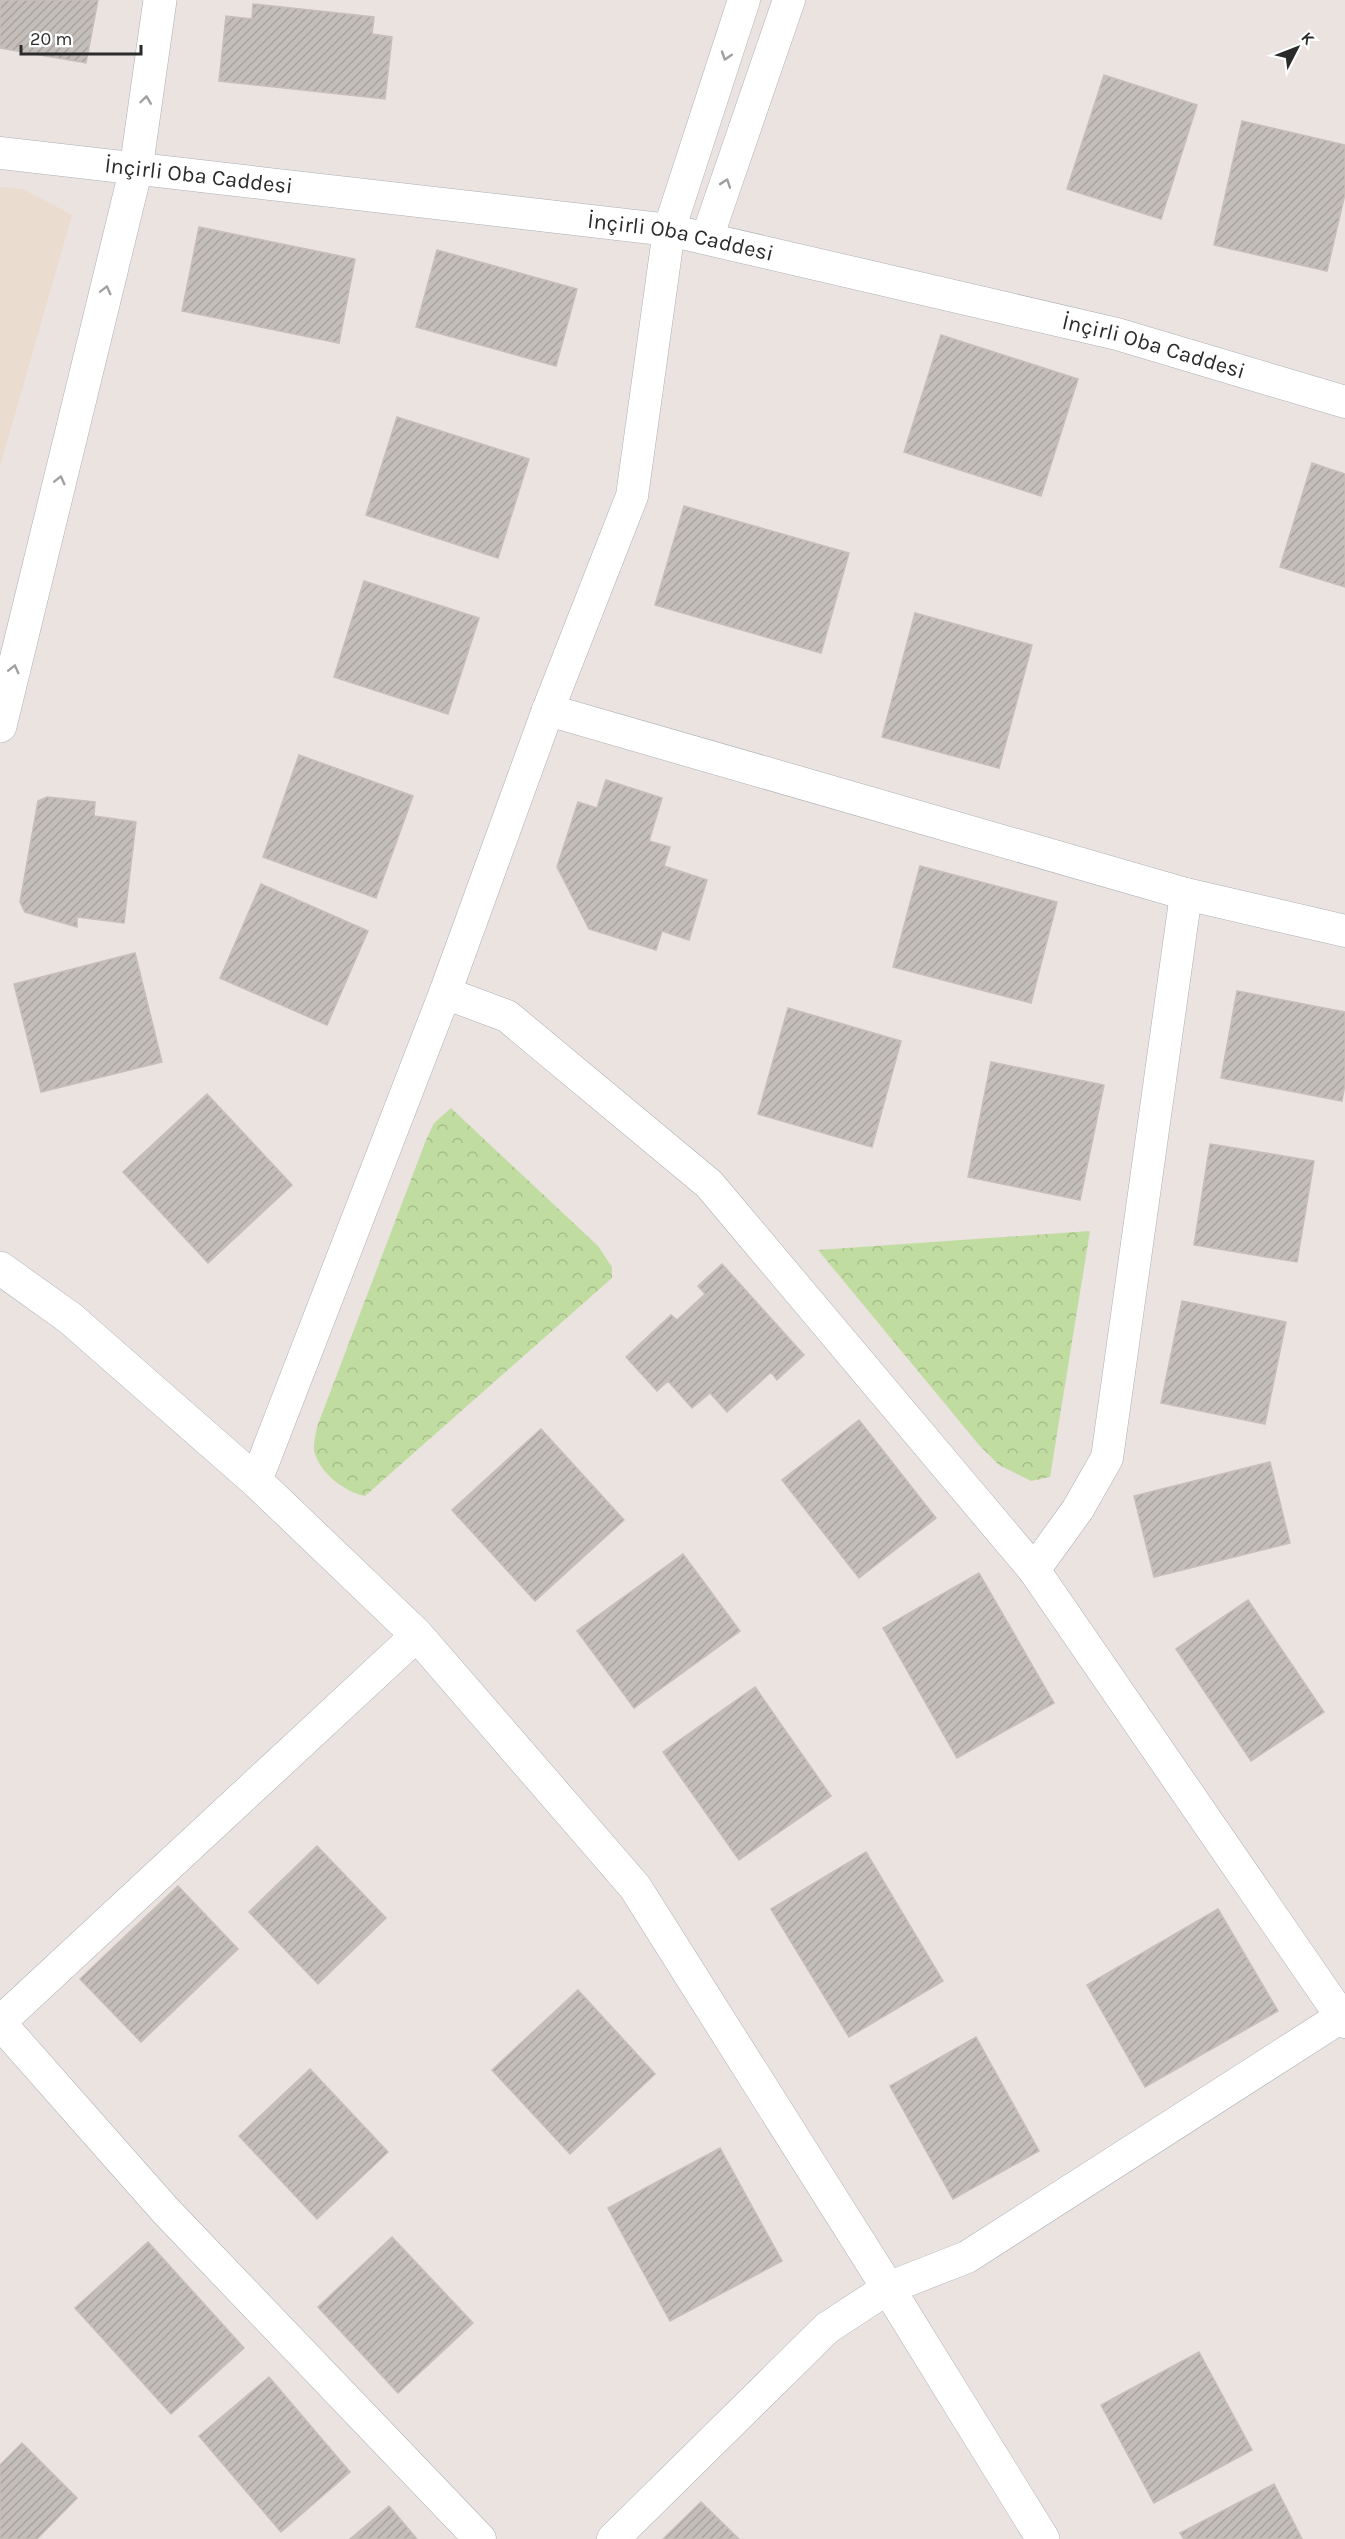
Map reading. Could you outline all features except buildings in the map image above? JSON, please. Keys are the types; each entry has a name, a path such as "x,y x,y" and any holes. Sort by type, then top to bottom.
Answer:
{"street":[{"path":"0,726 136,169 160,0"},
{"path":"256,1481 445,993 548,710 632,496 669,230 744,0"},
{"path":"708,238 789,0"},
{"name":"İnçirli Oba Caddesi","path":"0,153 669,230 1117,334 1345,402"},
{"path":"548,710 1186,894 1345,931"},
{"path":"1034,1570 1078,1509 1107,1458 1186,894"},
{"path":"445,993 507,1016 709,1184 1034,1570 1343,2019 967,2257 888,2288 827,2328 612,2539"},
{"path":"0,1268 70,1318 256,1481 417,1635 635,1887 1043,2539"},
{"path":"417,1635 0,2022 165,2210 480,2539"}],"shaded area":[{"path":"0,187 23,189 72,215 0,466"}],"green space":[{"path":"451,1108 598,1246 612,1267 612,1278 365,1496 341,1485 321,1467 314,1451 317,1427 426,1140 434,1123"},
{"path":"1090,1231 1050,1477 1031,1481 999,1465 979,1445 818,1250"}]}
